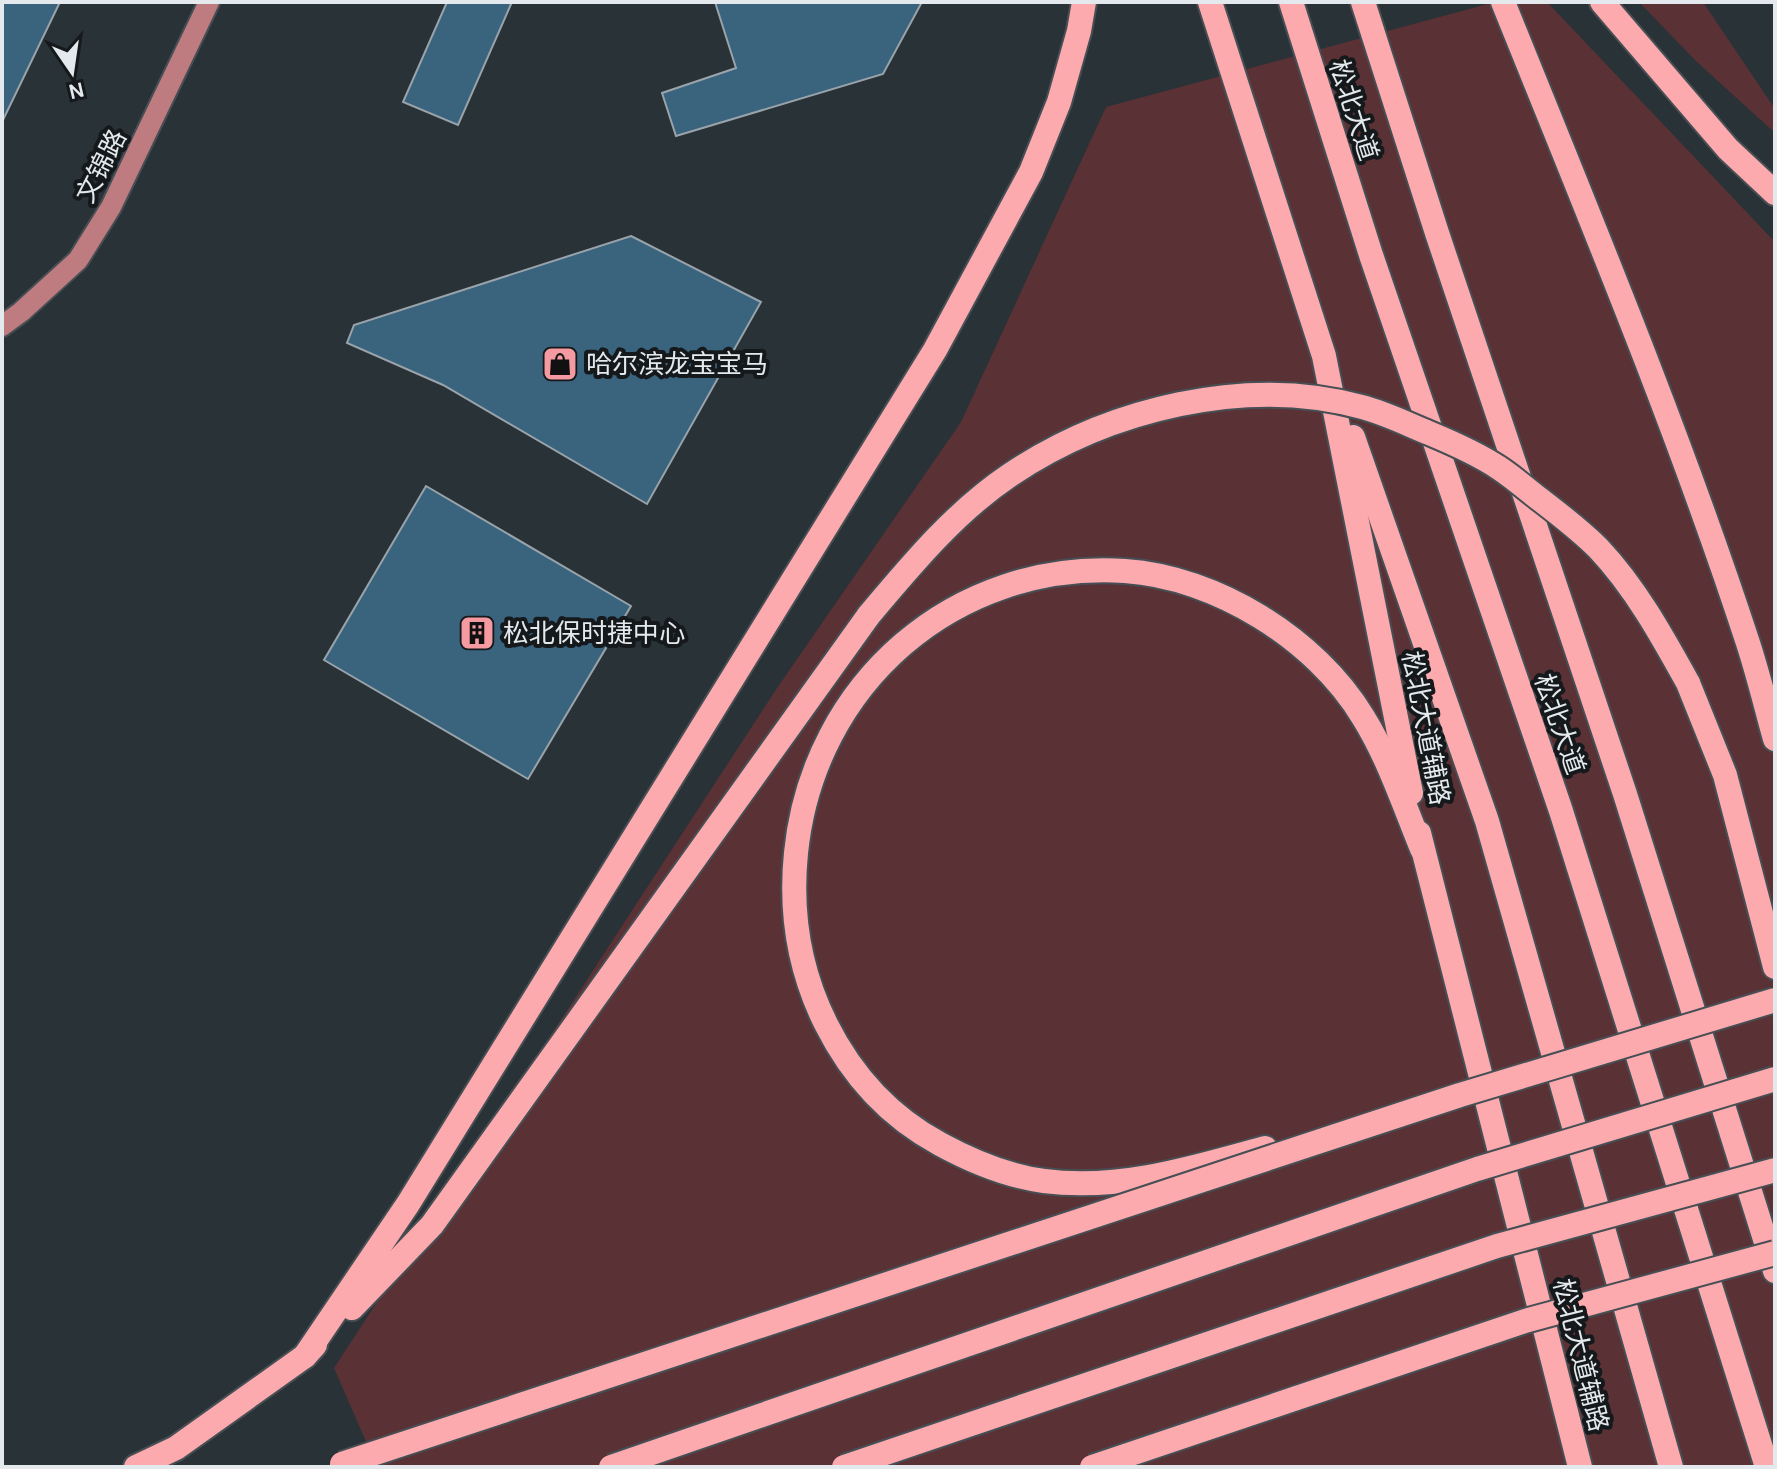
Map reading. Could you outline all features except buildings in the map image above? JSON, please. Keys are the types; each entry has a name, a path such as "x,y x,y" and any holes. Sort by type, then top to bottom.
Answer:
{"highway":[{"path":"305,1356 408,1204 935,350 1031,172 1059,102 1084,2"},
{"name":"松北大道辅路","path":"1210,2 1324,356 1422,849 1580,1467"},
{"name":"松北大道","path":"1291,2 1371,255 1561,811 1767,1467"},
{"name":"松北大道","path":"1363,2 1625,794 1775,1271"},
{"path":"1503,2 1687,469 1748,642 1775,739"},
{"path":"1602,2 1728,149 1775,193"},
{"path":"1324,356 1487,821 1671,1467"},
{"path":"136,1467 176,1448 305,1356 432,1225 869,615 927,547 1008,476 1084,434 1133,416 1179,404 1225,397 1270,395 1312,397 1361,407 1458,446 1497,467 1564,517 1597,547 1642,604 1688,683 1725,775 1775,967"},
{"path":"1422,849 1382,752 1362,715 1314,658 1284,631 1253,612 1180,581 1143,573 1072,571 1012,584 974,598 937,618 913,635 865,683 827,742 803,811 794,872 796,930 814,1000 832,1036 877,1098 926,1136 980,1164 1022,1178 1049,1182 1130,1180 1172,1174 1460,1095 1775,1000"},
{"path":"611,1467 1477,1169 1775,1079"},
{"path":"338,1466 1460,1095"},
{"path":"844,1467 1497,1246 1775,1170"},
{"path":"1092,1467 1525,1321 1775,1253"}],"street":[{"name":"文锦路","path":"2,326 78,260 111,207 209,2"}],"shaded area":[{"path":"1495,2 1547,2 1775,242 1775,1467 377,1467 334,1368 777,688 961,422 1106,107"},
{"path":"1639,2 1703,2 1775,109 1775,133 1696,61"}],"place":[{"name":"哈尔滨龙宝宝马","path":"560,364"},
{"name":"松北保时捷中心","path":"477,633"}]}
